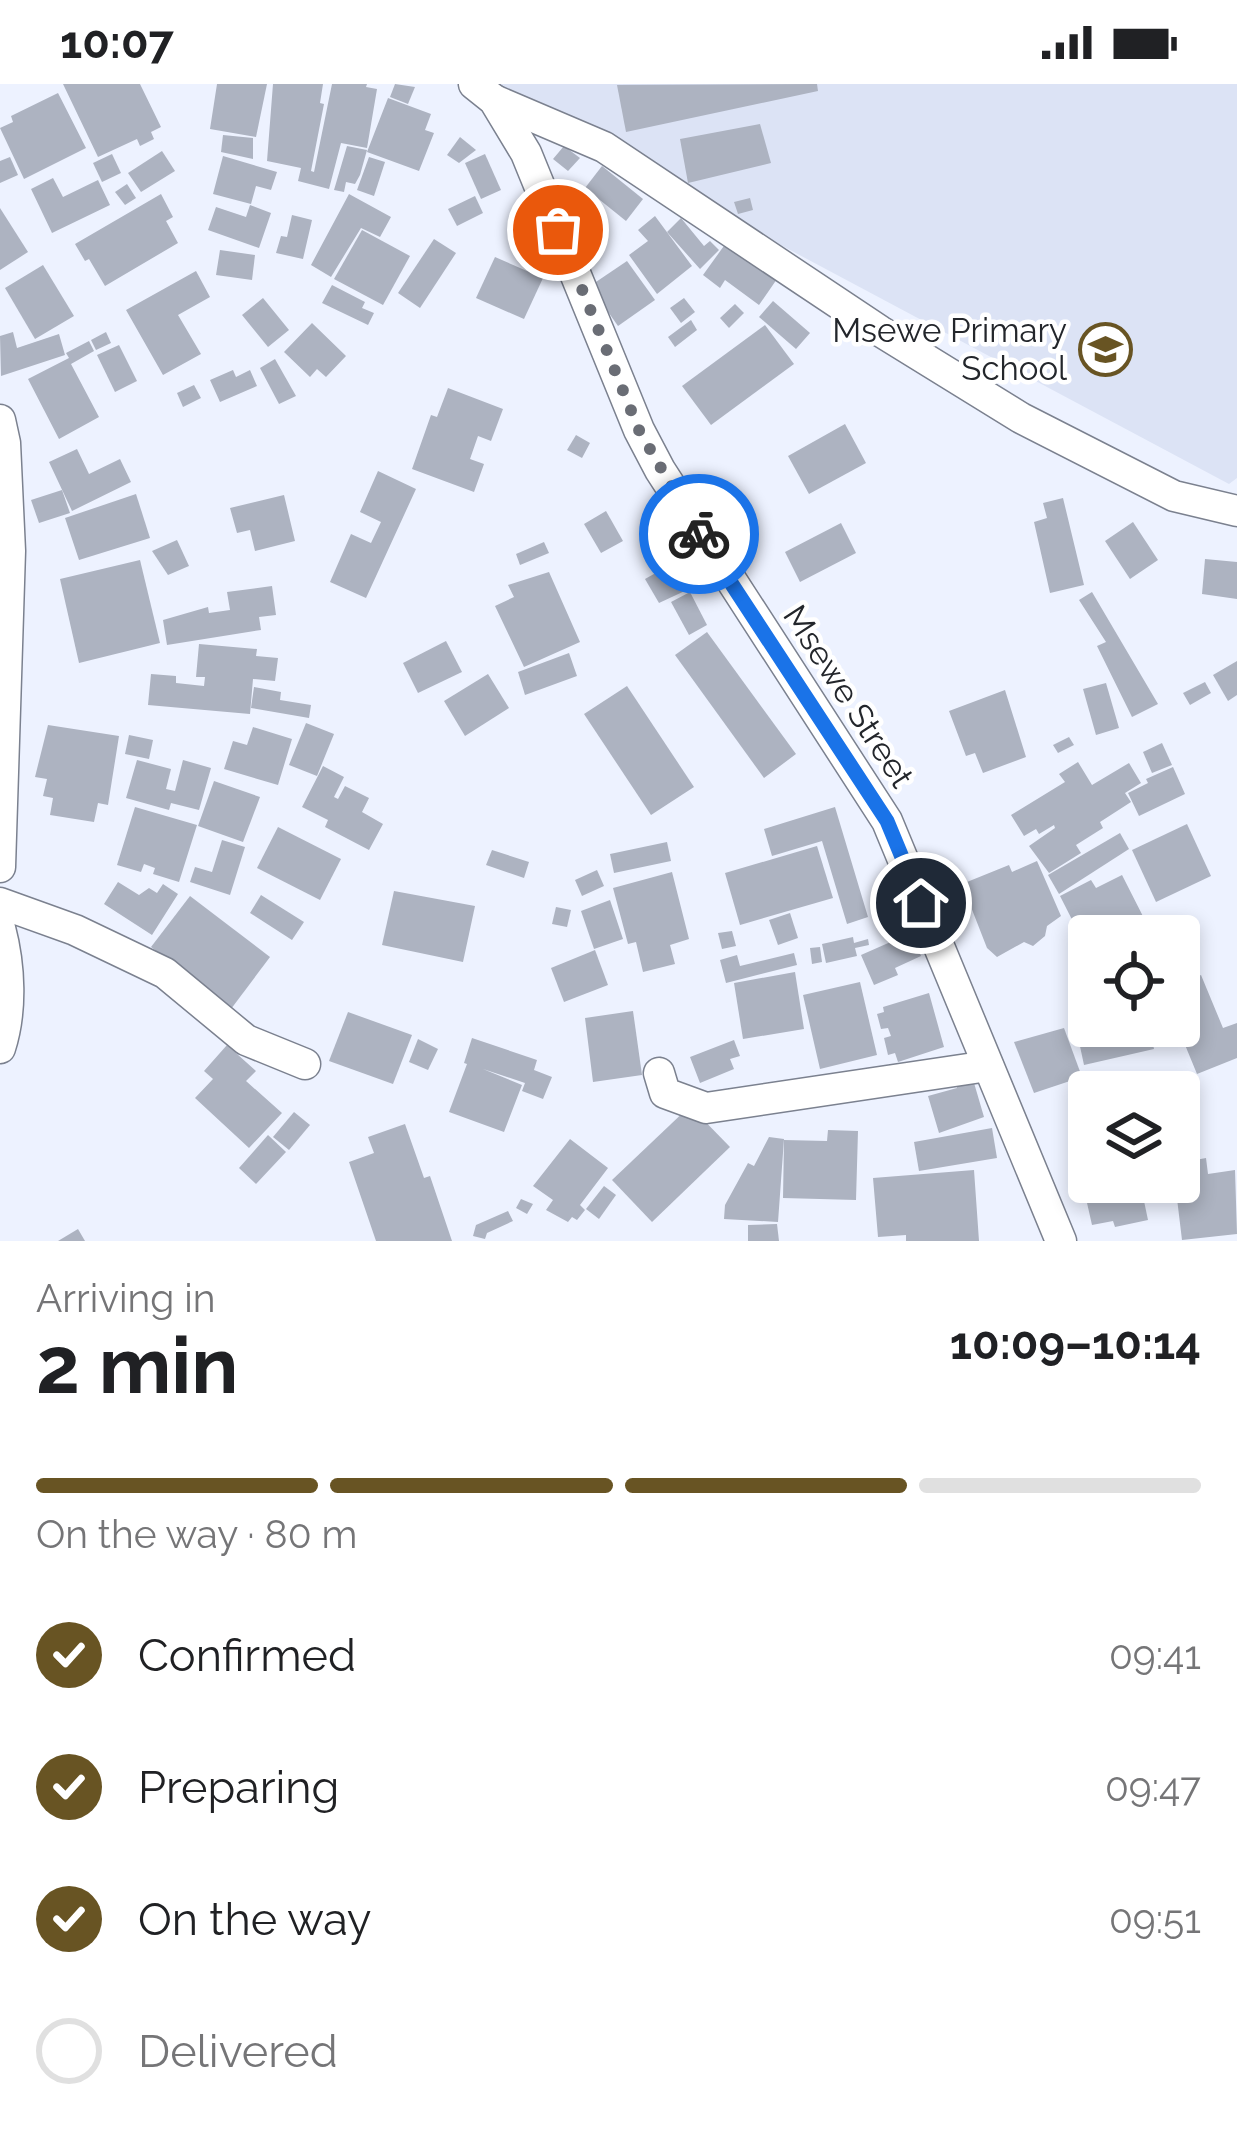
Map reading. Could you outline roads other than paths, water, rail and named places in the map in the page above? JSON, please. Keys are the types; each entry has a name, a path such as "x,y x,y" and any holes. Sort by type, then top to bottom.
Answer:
{"street":[{"path":"484,92 604,146 880,331 1022,418 1174,496 1237,512"},
{"name":"Msewe Street","path":"484,92 526,153 659,470 887,821 1061,1241"},
{"path":"0,420 10,551 0,867"},
{"path":"0,903 75,930 164,974 246,1040 305,1064"},
{"path":"0,928 8,998 0,1048"},
{"path":"659,1073 665,1093 706,1108 988,1066"}],"place":[{"name":"Msewe Primary School","path":"1106,349"}]}
